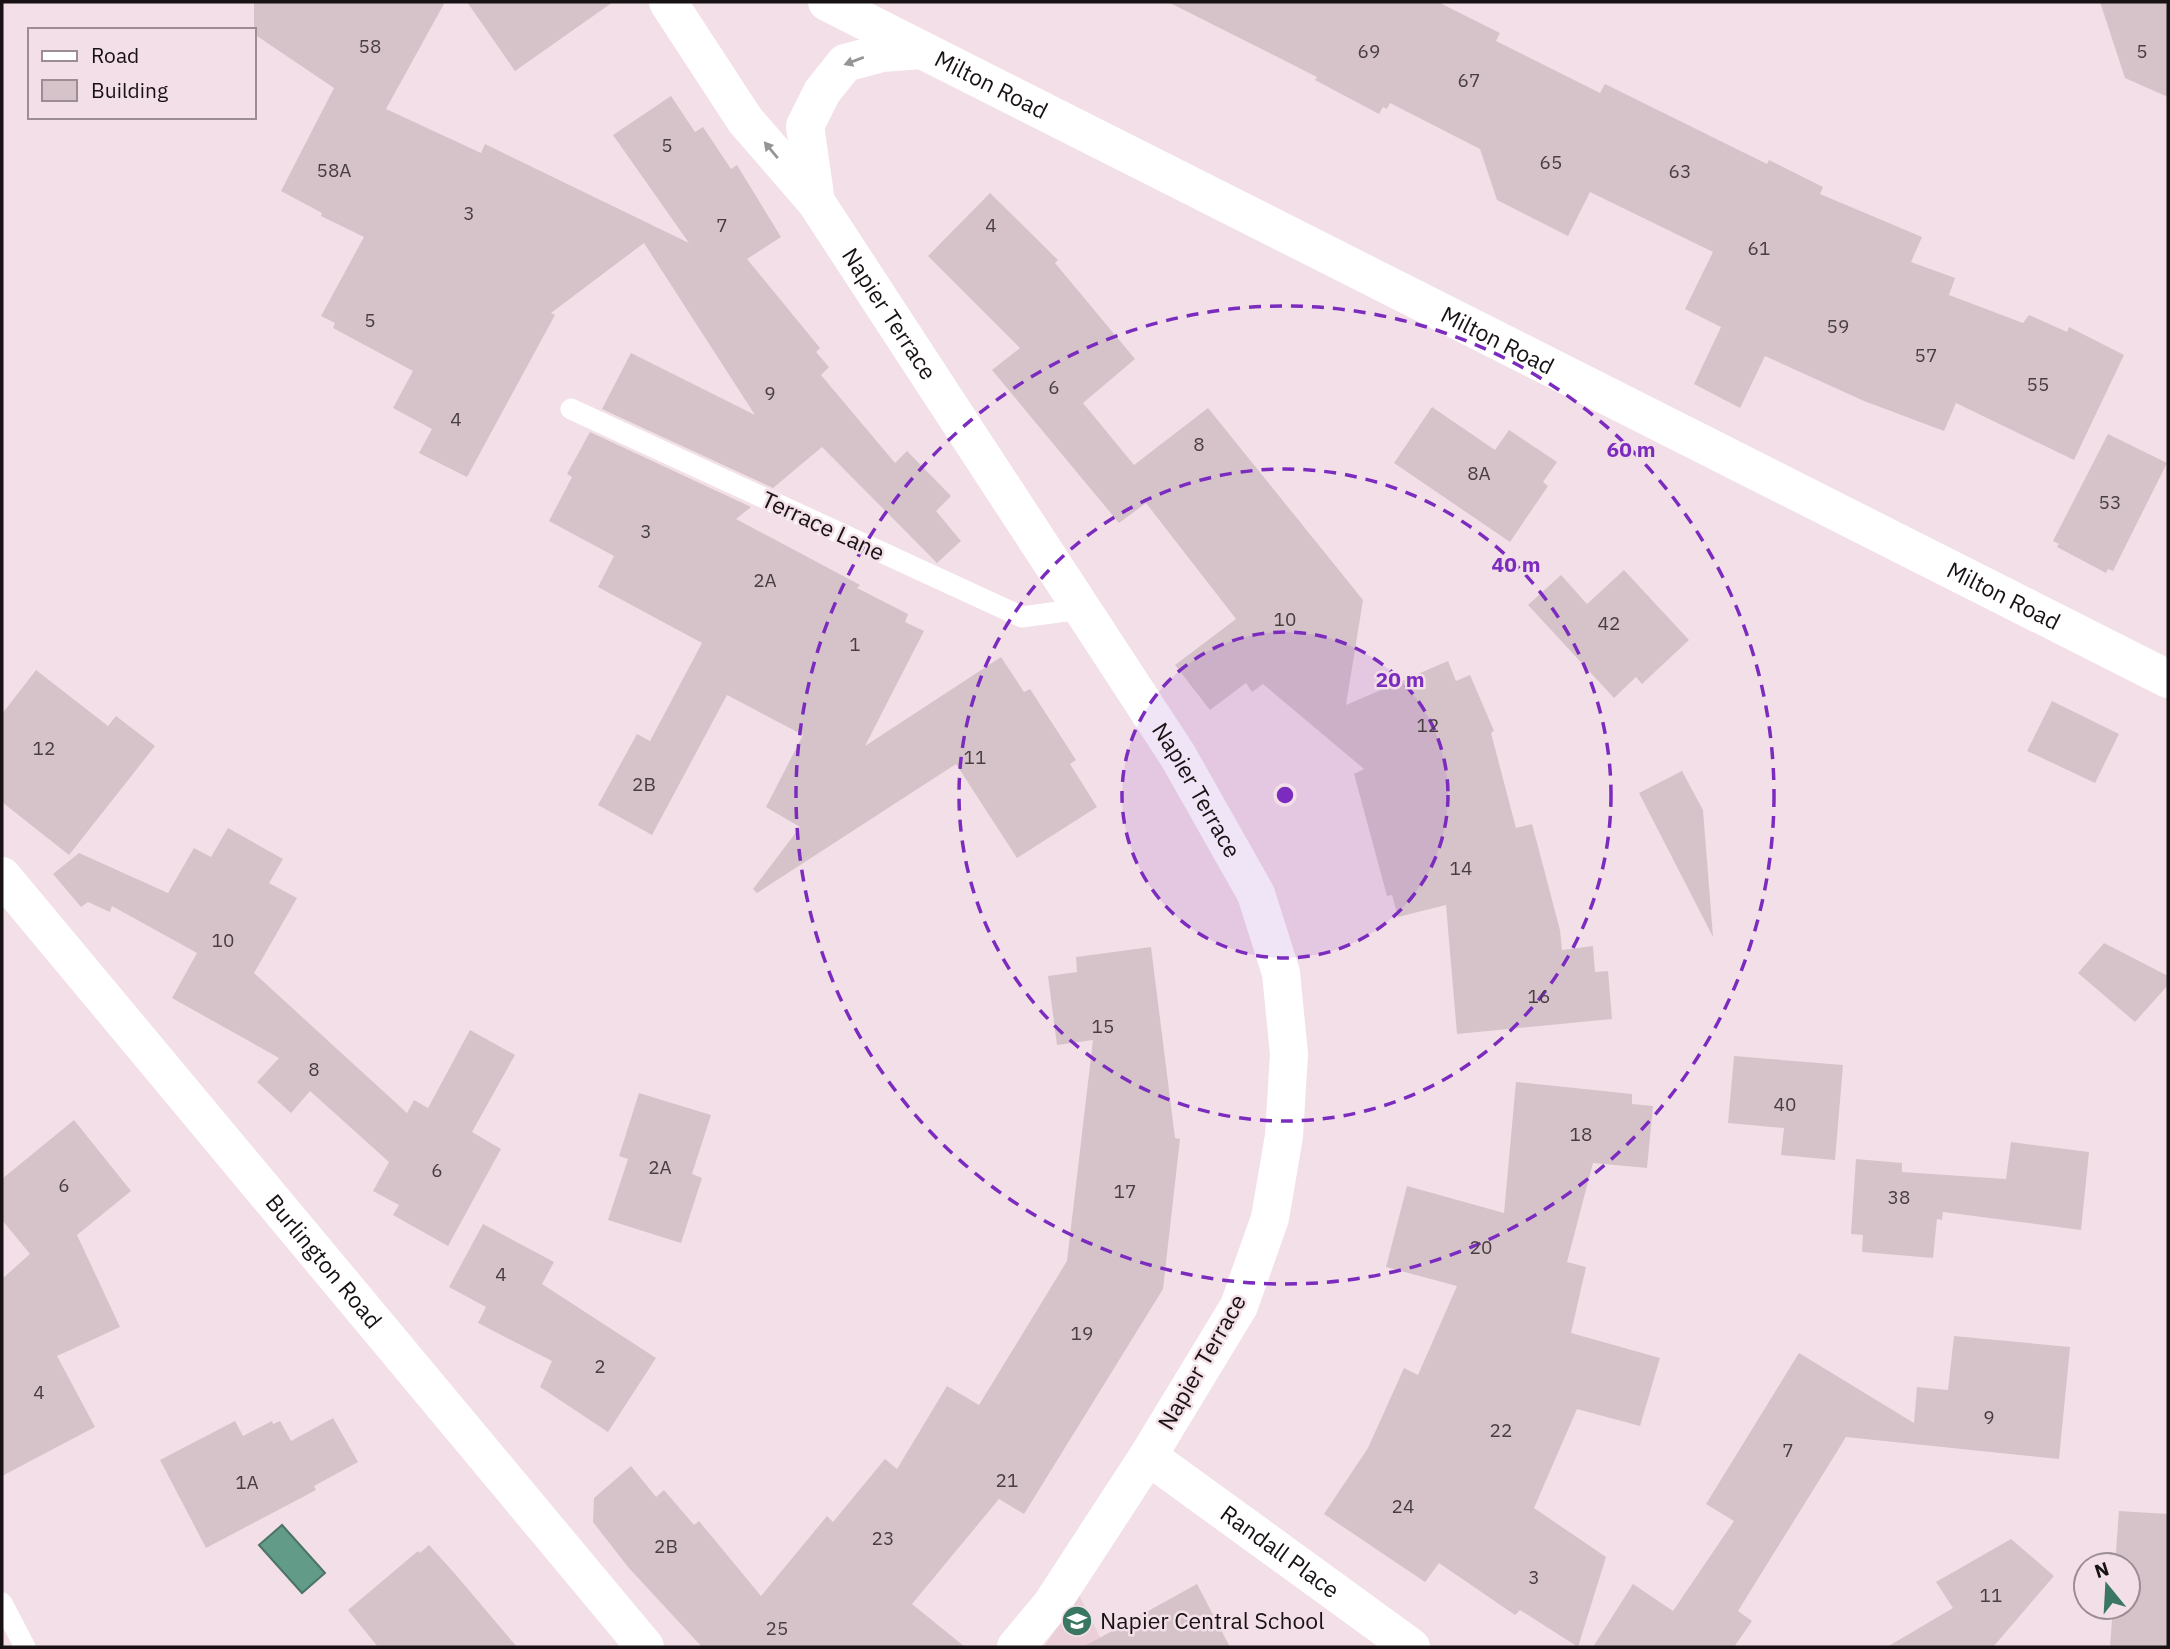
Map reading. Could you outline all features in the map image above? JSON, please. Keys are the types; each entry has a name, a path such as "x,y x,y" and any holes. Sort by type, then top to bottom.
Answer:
{"street":[{"name":"Napier Terrace","path":"668,2 745,120 816,202 1178,756 1256,894 1281,973 1289,1054 1284,1136 1270,1218 1239,1306 1148,1456 1051,1605 1016,1647"},
{"name":"Milton Road","path":"827,2 2168,679"},
{"path":"816,202 806,126 822,92 845,63 882,53 921,50"},
{"name":"Burlington Road","path":"2,876 645,1647"},
{"name":"Randall Place","path":"1148,1456 1411,1647"}],"lane":[{"name":"Terrace Lane","path":"571,409 1022,617 1080,609"},
{"path":"2,1603 24,1647"}],"shaded area":[{"path":"282,1525 325,1573 302,1593 259,1545"},
{"name":"Napier Central School","path":"1079,1595 1105,1647 1044,1647"}],"building":[{"path":"254,2 445,2 386,109 481,153 485,144 689,243 613,135 671,96 695,132 703,127 731,169 737,165 781,237 747,259 820,348 816,352 829,367 821,375 895,463 907,451 951,496 936,511 961,541 937,563 822,447 773,488 602,409 631,353 755,415 644,243 551,313 555,315 467,477 419,453 432,429 393,408 413,371 333,328 335,323 321,316 364,237 321,216 322,213 281,191 334,88 256,35"},
{"path":"467,2 613,2 515,71"},
{"path":"1168,2 1438,2 1500,33 1496,41 1600,93 1605,84 1767,164 1769,160 1823,187 1820,194 1922,237 1911,262 1955,278 1949,295 2023,323 2029,315 2067,332 2069,327 2124,355 2074,460 1956,403 1944,431 1864,401 1765,356 1740,408 1694,384 1721,327 1685,309 1713,252 1590,192 1568,236 1497,200 1480,149 1390,103 1387,109 1383,107 1379,114 1315,80 1317,77"},
{"path":"2100,2 2168,2 2168,97 2125,78"},
{"path":"990,193 1058,260 1055,263 1135,359 1083,403 1134,465 1208,408 1363,600 1346,705 1448,661 1456,681 1470,675 1494,731 1491,733 1516,828 1532,824 1560,930 1562,950 1593,946 1595,972 1608,971 1612,1019 1457,1034 1446,905 1398,917 1392,895 1387,896 1354,774 1364,769 1263,684 1252,692 1246,683 1210,710 1175,665 1236,619 1146,503 1119,523 992,370 1020,348 928,256"},
{"path":"1432,407 1495,450 1509,430 1557,462 1543,482 1548,486 1510,542 1394,463"},
{"path":"590,432 751,507 736,519 860,585 857,588 908,614 905,622 924,631 865,746 1001,657 1024,692 1030,689 1076,760 1070,764 1097,807 1017,858 956,764 757,893 753,889 800,827 766,807 803,735 727,695 652,835 598,805 637,734 650,741 702,643 598,587 614,556 549,521 572,477 567,474"},
{"path":"2108,434 2167,463 2113,571 2108,569 2106,573 2057,547 2059,544 2053,541"},
{"path":"1624,570 1689,640 1642,684 1636,677 1614,698 1528,605 1561,575 1587,604"},
{"path":"36,670 108,726 116,716 155,746 69,855 2,802 2,714"},
{"path":"2052,701 2119,734 2095,783 2027,751"},
{"path":"1682,771 1703,810 1713,937 1639,793"},
{"path":"228,828 283,859 269,883 297,898 254,973 407,1113 414,1100 428,1108 470,1030 515,1055 472,1132 501,1149 448,1246 393,1215 399,1205 373,1191 389,1162 310,1091 291,1113 257,1082 279,1058 172,998 197,953 112,906 110,912 88,902 81,907 53,874 79,853 168,893 194,848 211,857"},
{"path":"2104,943 2168,976 2168,985 2135,1022 2078,973"},
{"path":"1151,947 1175,1138 1180,1139 1163,1289 1024,1514 999,1499 912,1604 965,1647 702,1647 628,1567 593,1522 594,1498 631,1466 656,1497 664,1490 694,1525 699,1521 761,1596 827,1516 833,1522 885,1459 897,1469 947,1386 979,1405 1067,1261 1093,1040 1057,1045 1048,976 1077,972 1076,957"},
{"path":"1734,1056 1843,1065 1835,1160 1781,1155 1784,1128 1728,1123"},
{"path":"1516,1082 1632,1094 1632,1104 1653,1106 1647,1168 1593,1163 1567,1262 1586,1267 1571,1333 1660,1358 1640,1426 1577,1409 1534,1508 1606,1557 1578,1647 1520,1610 1515,1615 1439,1563 1425,1582 1324,1514 1368,1448 1404,1368 1418,1375 1457,1286 1386,1267 1407,1186 1504,1213"},
{"path":"639,1093 711,1115 692,1174 702,1178 681,1243 608,1220 628,1159 619,1156"},
{"path":"74,1120 131,1191 77,1235 120,1327 57,1356 95,1427 2,1476 2,1279 30,1254 2,1220 2,1179"},
{"path":"2011,1142 2089,1152 2081,1230 1943,1212 1942,1220 1937,1219 1933,1258 1862,1252 1863,1235 1851,1234 1856,1159 1902,1163 1902,1172 2006,1179"},
{"path":"483,1224 554,1262 542,1284 656,1358 608,1432 540,1387 552,1361 478,1323 486,1307 449,1287"},
{"path":"1954,1336 2070,1347 2059,1459 1846,1437 1738,1611 1752,1621 1734,1647 1593,1647 1633,1584 1673,1611 1734,1521 1706,1504 1799,1353 1914,1423 1917,1387 1948,1390"},
{"path":"333,1418 358,1462 314,1486 316,1490 206,1548 160,1460 235,1421 243,1436 272,1421 273,1424 280,1421 291,1441"},
{"path":"2119,1511 2168,1514 2168,1647 2110,1647 2112,1621 2142,1621 2142,1551 2116,1551"},
{"path":"2011,1539 2054,1576 1993,1647 1887,1647 1953,1608 1936,1582"},
{"path":"429,1545 517,1647 378,1647 348,1610 418,1551 420,1553"},
{"path":"1197,1584 1230,1647 1083,1647"}],"place":[{"name":"Napier Central School","path":"1077,1621"}]}
